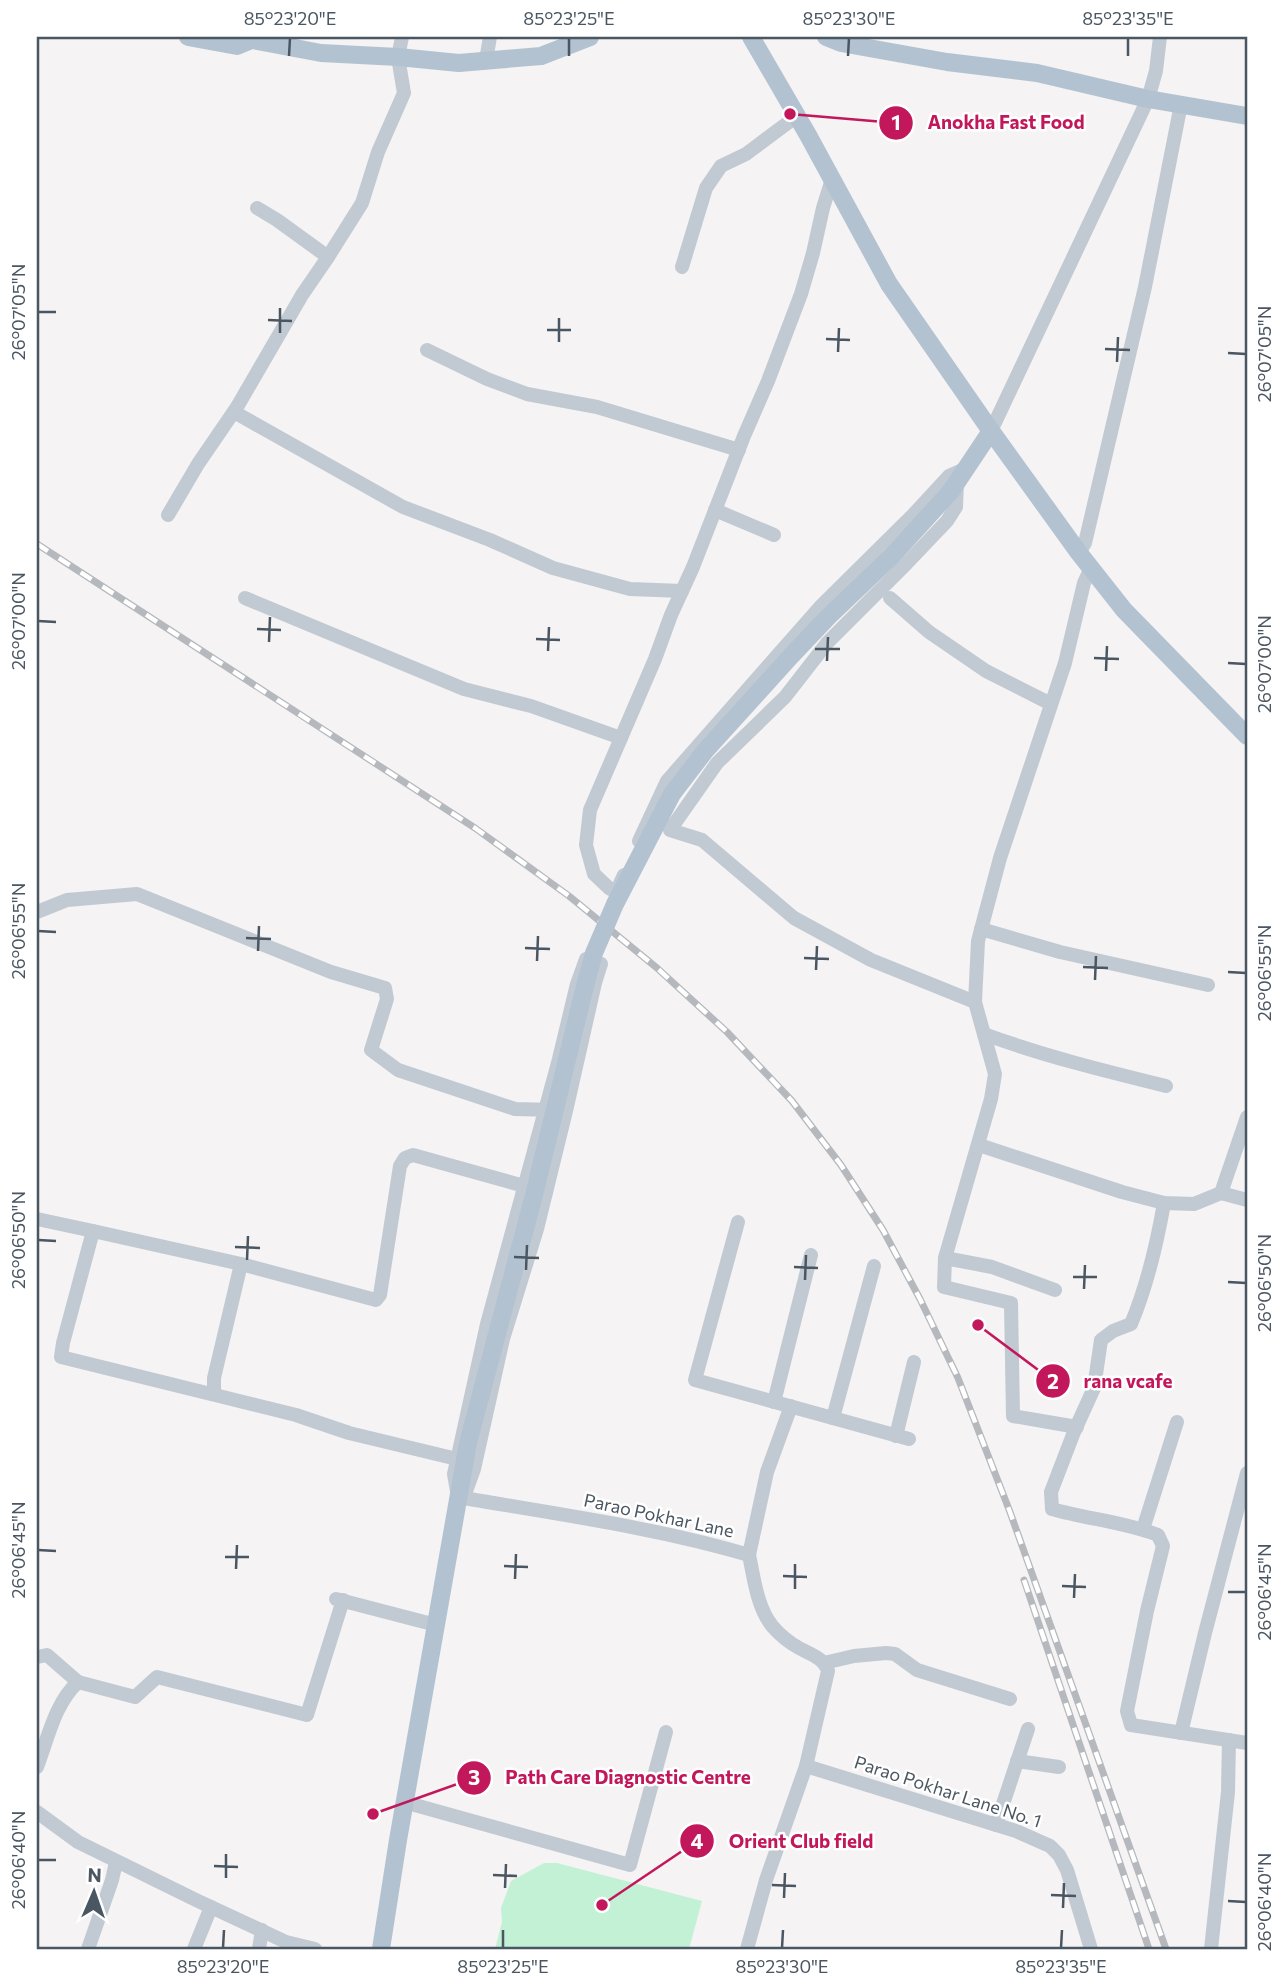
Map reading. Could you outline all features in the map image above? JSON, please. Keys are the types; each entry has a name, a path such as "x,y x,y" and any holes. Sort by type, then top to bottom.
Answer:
{"main road":[{"path":"188,37 237,46 246,38 321,53 458,63 541,56 590,37"},
{"path":"751,37 889,284 991,431 1079,553 1124,610 1247,736"},
{"path":"826,37 841,43 1037,74 1148,99 1247,116"},
{"path":"381,1949 458,1497 459,1468 534,1195 594,953 615,904 672,794 705,751 829,615 892,556 958,481 991,431"}],"street":[{"path":"168,515 362,202 378,152 404,93 398,57 402,37"},
{"path":"486,60 490,37"},
{"path":"991,431 1148,99 1156,71 1160,37"},
{"path":"1079,553 1085,543 1145,287 1181,104"},
{"path":"682,267 706,188 721,166 746,154 797,116"},
{"path":"832,180 801,294 656,659 590,810 586,845 594,874 610,889 615,890 667,781 820,607 913,515 948,476 958,481 956,506 947,521 827,643 785,697 717,763 670,830 702,840 794,918 871,960 975,1002"},
{"path":"257,208 328,257"},
{"path":"427,350 487,379 527,394 597,407 739,450"},
{"path":"233,412 403,507 490,540 553,568 629,589 682,591"},
{"path":"715,510 775,535"},
{"path":"1077,1427 1013,1416 1011,1303 944,1287 945,1258 979,1145 995,1074 975,1002 978,940 1000,858 1065,663 1084,583 1091,568"},
{"path":"245,598 464,689 531,706 621,738"},
{"path":"890,598 929,632 986,671 1051,704"},
{"path":"37,912 67,900 137,894 331,972 385,988 387,999 371,1050 398,1070 515,1109 566,1111"},
{"path":"981,929 1060,952 1208,985"},
{"path":"93,1231 61,1357 296,1416 459,1468 487,1324 577,984 586,959 601,964 537,1229 503,1339 474,1469 466,1491 458,1497"},
{"path":"984,1034 1069,1062 1166,1086"},
{"path":"1221,1193 1247,1117"},
{"path":"979,1145 1164,1203 1194,1204 1221,1193 1247,1200"},
{"path":"37,1219 241,1264 376,1300 380,1295 400,1166 405,1158 413,1155 546,1192"},
{"path":"1164,1203 1158,1236 1131,1324 1113,1331 1101,1340 1094,1388 1051,1492 1052,1508 1143,1529 1158,1535 1163,1546 1126,1711 1131,1725 1247,1743"},
{"path":"738,1222 695,1380 903,1438 914,1362"},
{"path":"774,1402 811,1255"},
{"path":"945,1258 992,1267 1055,1290"},
{"path":"214,1394 214,1378 241,1264"},
{"path":"833,1418 874,1266"},
{"path":"748,1555 766,1472 791,1406"},
{"path":"1143,1529 1177,1422"},
{"path":"1181,1733 1247,1473"},
{"name":"Parao Pokhar Lane","path":"458,1497 636,1527 701,1541 748,1555 767,1619 775,1630 797,1647 824,1663"},
{"path":"37,1657 47,1655 78,1682 135,1697 157,1677 307,1715 340,1600 436,1625"},
{"path":"747,1949 766,1880 806,1766 828,1671 824,1663 854,1656 895,1654 917,1670 1010,1699"},
{"path":"37,1767 61,1702 69,1689 78,1682"},
{"path":"996,1825 1028,1729"},
{"path":"404,1802 631,1865 666,1731"},
{"path":"1211,1949 1228,1792 1229,1741"},
{"path":"1017,1761 1059,1767"},
{"name":"Parao Pokhar Lane No. 1","path":"806,1766 1016,1831 1050,1846 1059,1855 1067,1870 1090,1949"},
{"path":"37,1812 78,1842 117,1862 286,1942 315,1949"},
{"path":"88,1949 117,1862"},
{"path":"194,1949 211,1907"},
{"path":"259,1949 262,1930"}],"green space":[{"path":"544,1863 557,1863 702,1901 689,1949 495,1949 502,1922 501,1908 511,1881"}],"railway":[{"path":"37,544 475,828 569,896 657,968 727,1032 792,1101 841,1165 883,1230 958,1378 1010,1512 1166,1949"},
{"path":"1024,1580 1149,1949"}],"place":[{"name":"Anokha Fast Food","path":"790,114"},
{"name":"rana vcafe","path":"978,1325"},
{"name":"Path Care Diagnostic Centre","path":"373,1814"},
{"name":"Orient Club field","path":"602,1905"}]}
